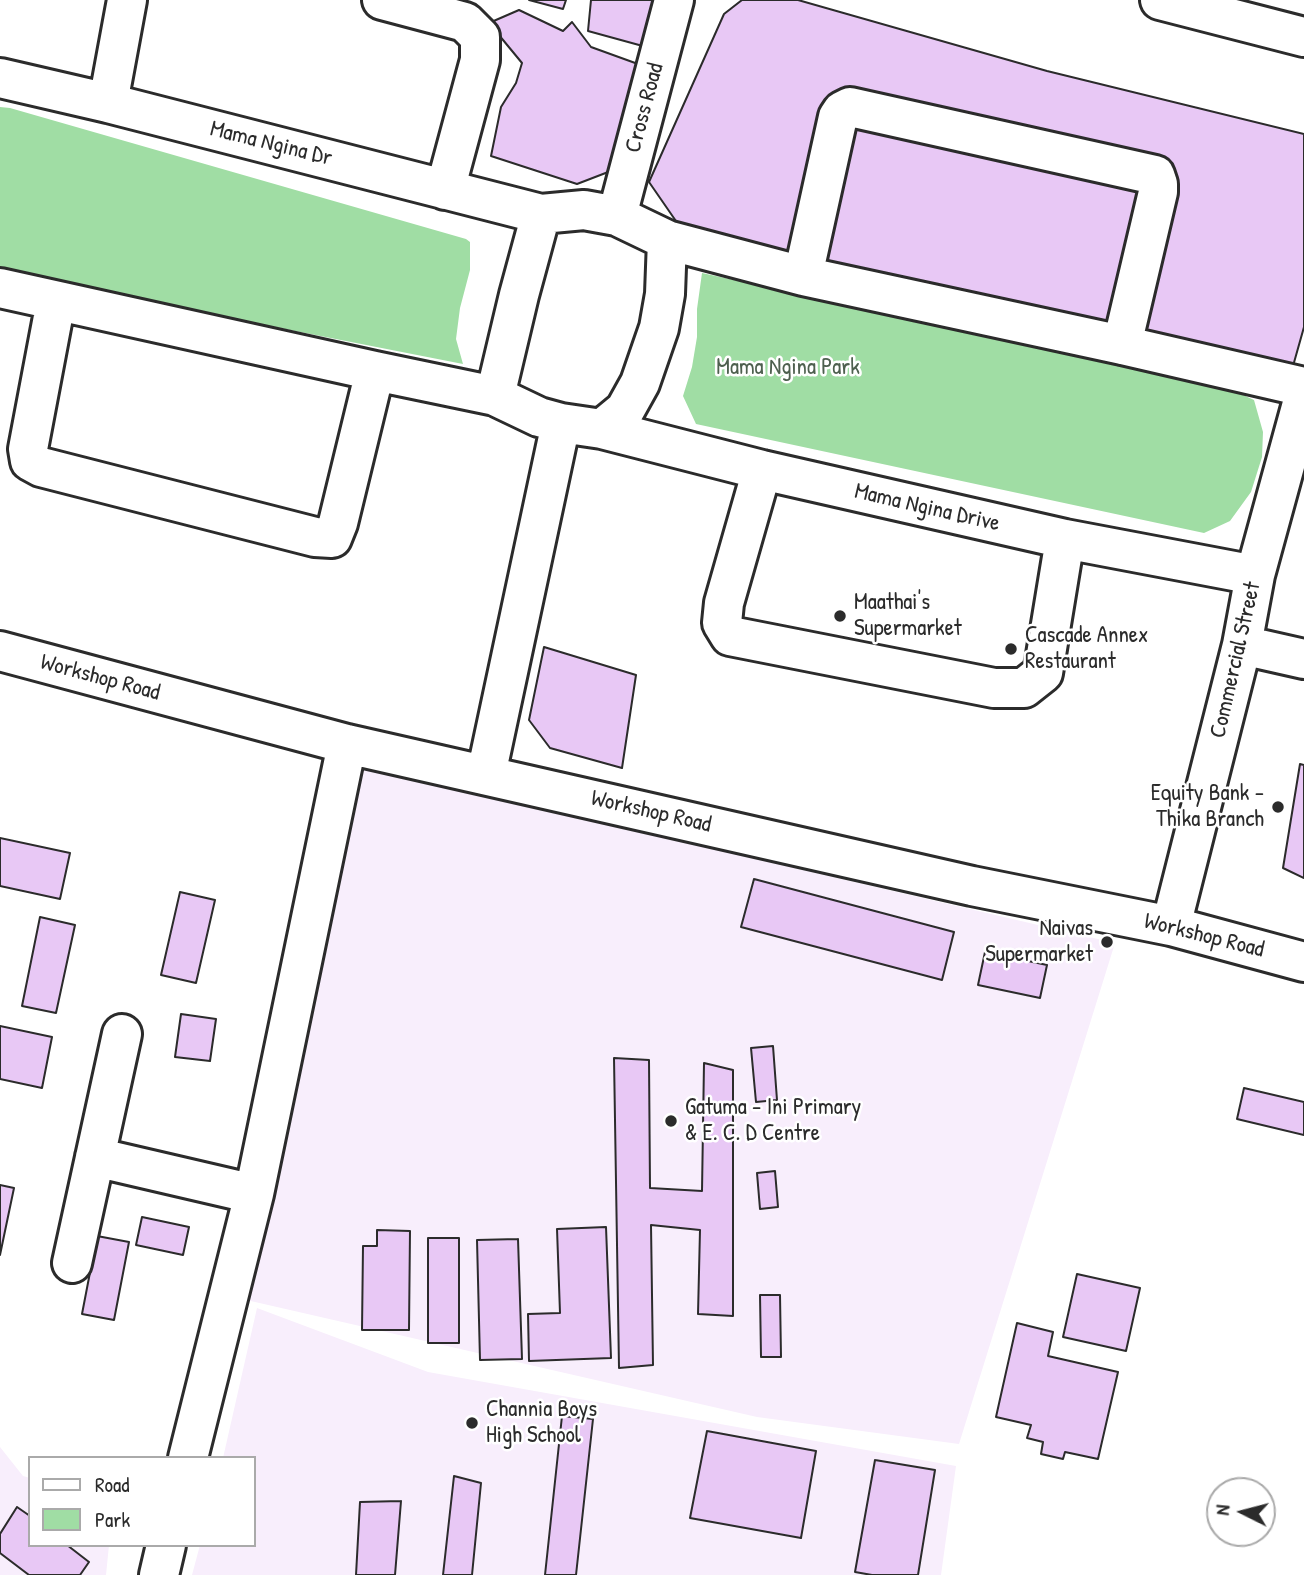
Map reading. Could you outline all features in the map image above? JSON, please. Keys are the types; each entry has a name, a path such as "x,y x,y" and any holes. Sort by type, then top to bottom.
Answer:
{"street":[{"path":"108,103 127,0"},
{"path":"382,0 465,22 480,37 480,60 445,190"},
{"name":"Cross Road","path":"617,216 674,0"},
{"path":"1160,0 1304,37"},
{"name":"Mama Ngina Dr","path":"0,78 541,214 584,210 617,216 667,240"},
{"path":"803,276 838,117 850,107 1154,175 1158,192 1122,345"},
{"path":"0,288 495,396 541,214"},
{"path":"602,429 625,410 644,372 659,328 665,294 667,240 803,276 1304,387"},
{"path":"56,301 28,449 30,461 41,467 315,537 332,538 338,523 375,371"},
{"name":"Mama Ngina Drive","path":"495,396 561,423 602,429 762,470 1065,540 1255,575"},
{"name":"Commercial Street","path":"1171,926 1241,645 1255,575 1304,396"},
{"path":"486,775 561,423"},
{"path":"762,470 724,603 722,623 730,636 994,688 1024,688 1043,673 1065,540"},
{"path":"1241,645 1304,659"},
{"name":"Workshop Road","path":"0,651 347,744 972,886 1171,926 1304,962"},
{"path":"188,1456 254,1194 347,744"},
{"path":"72,1263 122,1034"},
{"path":"95,1157 254,1194"},
{"path":"159,1575 166,1547"}],"shaded area":[{"name":"Gatuma - Ini Primary & E. C. D Centre","path":"363,767 1115,943 959,1444 757,1417 242,1299"},
{"name":"Channia Boys High School","path":"257,1308 428,1372 956,1466 941,1575 192,1575 199,1547 256,1547 256,1456 223,1456"},
{"path":"0,1447 23,1476 28,1477 28,1547 109,1547 106,1575 0,1575"}],"green space":[{"path":"0,107 466,239 470,242 470,270 460,308 456,339 463,364 0,273"},
{"name":"Mama Ngina Park","path":"702,273 1228,388 1254,400 1263,432 1262,457 1251,492 1230,521 1204,533 696,424 683,396 697,337 697,309"}],"building":[{"path":"529,0 566,0 563,9"},
{"path":"591,0 660,0 650,48 588,31"},
{"path":"742,0 798,0 1047,71 1304,134 1304,327 1284,398 678,224 649,182 724,14"},
{"path":"519,10 563,31 572,22 591,47 649,68 616,169 577,184 491,156 501,107 516,83 522,63 489,23"},
{"path":"544,647 636,675 622,768 550,748 529,720"},
{"path":"1300,764 1304,765 1304,878 1283,868"},
{"path":"0,838 70,853 60,899 0,886"},
{"path":"754,879 954,932 942,980 741,927"},
{"path":"180,892 215,900 196,983 161,975"},
{"path":"40,917 75,925 56,1013 22,1006"},
{"path":"985,952 1047,965 1040,998 978,985"},
{"path":"181,1014 216,1019 210,1061 175,1057"},
{"path":"0,1026 52,1037 42,1088 0,1079"},
{"path":"773,1046 777,1100 756,1102 751,1048"},
{"path":"614,1058 649,1060 650,1188 702,1191 704,1063 733,1070 733,1316 698,1314 700,1230 651,1225 653,1365 619,1368"},
{"path":"1244,1088 1304,1102 1304,1135 1237,1119"},
{"path":"775,1171 778,1207 760,1209 757,1173"},
{"path":"0,1185 14,1188 0,1255"},
{"path":"142,1217 189,1227 183,1255 136,1245"},
{"path":"606,1227 611,1358 529,1361 528,1314 560,1313 557,1229"},
{"path":"377,1230 410,1231 409,1330 362,1330 363,1246 377,1246"},
{"path":"97,1236 129,1242 114,1320 82,1314"},
{"path":"428,1238 459,1238 459,1343 428,1343"},
{"path":"518,1239 522,1359 480,1360 477,1240"},
{"path":"1077,1274 1140,1288 1126,1351 1063,1337"},
{"path":"760,1295 780,1295 781,1357 761,1357"},
{"path":"1017,1323 1053,1332 1048,1356 1118,1372 1098,1459 1065,1452 1063,1459 1041,1454 1043,1442 1027,1438 1031,1425 996,1417"},
{"path":"562,1416 593,1419 576,1575 545,1575"},
{"path":"707,1431 816,1451 801,1538 690,1518"},
{"path":"875,1460 935,1470 918,1575 872,1575 855,1572"},
{"path":"454,1476 481,1483 472,1575 443,1575"},
{"path":"401,1501 395,1575 356,1575 360,1502"},
{"path":"17,1507 28,1515 28,1547 70,1547 89,1562 80,1575 29,1575 0,1553 0,1534"}],"place":[{"name":"Maathai's Supermarket","path":"840,616"},
{"name":"Cascade Annex Restaurant","path":"1011,649"},
{"name":"Equity Bank - Thika Branch","path":"1278,807"},
{"name":"Naivas Supermarket","path":"1107,942"},
{"name":"Gatuma - Ini Primary & E. C. D Centre","path":"671,1121"},
{"name":"Channia Boys High School","path":"472,1423"}]}
